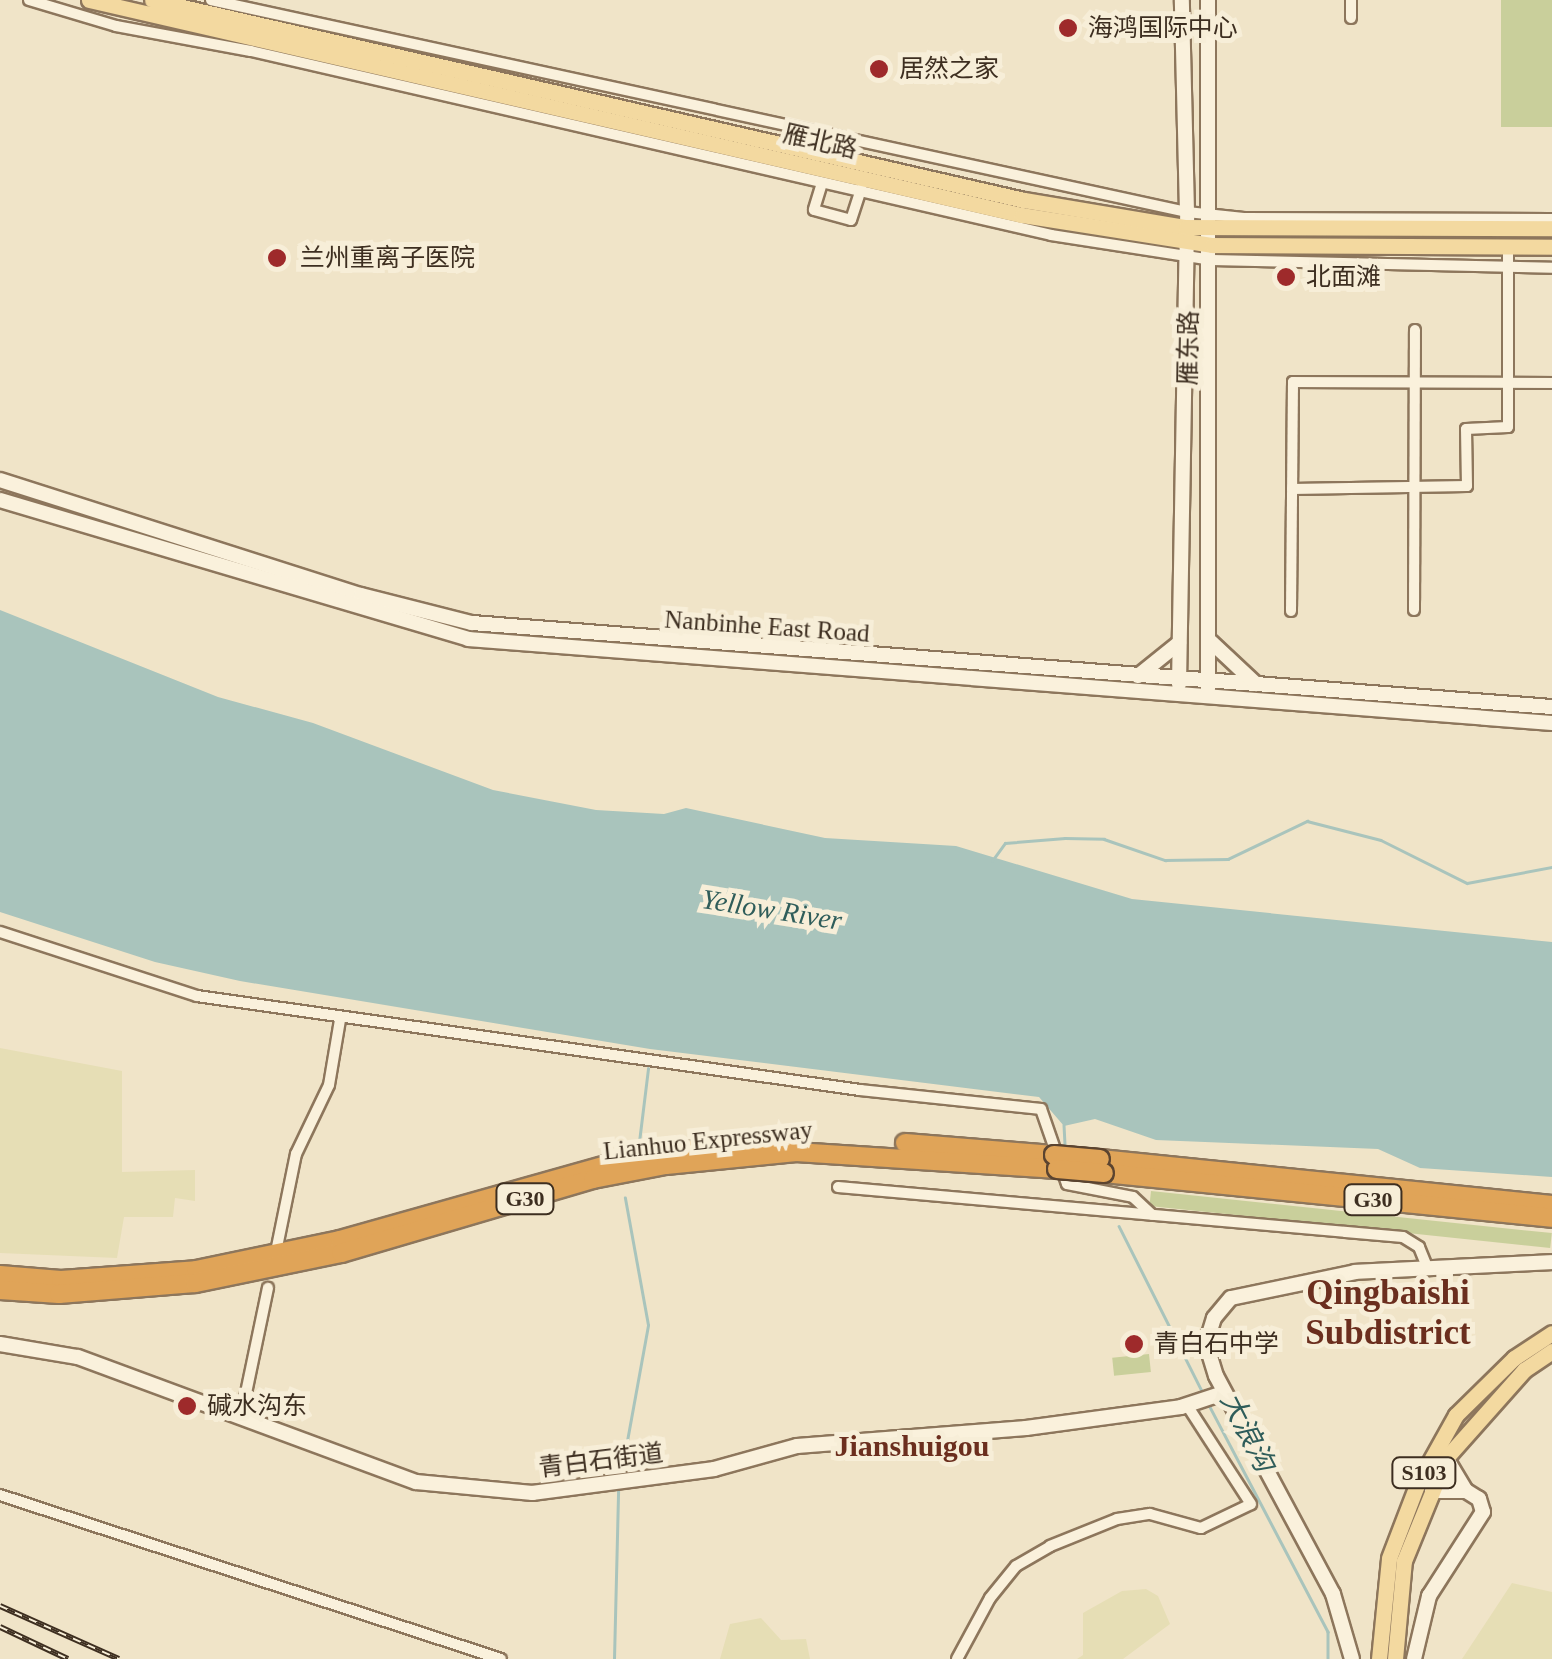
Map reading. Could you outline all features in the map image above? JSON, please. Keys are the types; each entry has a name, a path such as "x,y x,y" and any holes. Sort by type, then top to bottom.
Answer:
{"highway":[{"name":"Lianhuo Expressway","path":"0,1275 61,1280 196,1270 340,1240 645,1154 762,1142 897,1142 1056,1162 1552,1204"},
{"name":"Lianhuo Expressway","path":"0,1290 59,1294 195,1282 341,1253 593,1179 666,1166 796,1152 1056,1162"},
{"name":"Lianhuo Expressway","path":"1102,1166 1552,1218"}],"main road":[{"name":"雁北路","path":"89,0 862,185 1022,214 1212,238 1552,247"},
{"name":"雁北路","path":"152,0 1186,234"},
{"name":"雁东路","path":"1179,687 1186,234 1182,0"},
{"name":"雁东路","path":"1208,0 1212,238 1208,688"},
{"name":"雁北路","path":"1212,238 1552,228"},
{"name":"Nanbinhe East Road","path":"0,480 361,595 472,623 792,658 1208,688 1552,723"},
{"name":"Nanbinhe East Road","path":"0,500 468,639 1137,677 1179,687"},
{"path":"1208,640 1256,685"},
{"path":"1137,677 1179,642"},
{"name":"Nanbinhe East Road","path":"1208,688 1256,685 1552,708"},
{"path":"1352,1659 1333,1594 1219,1394 1206,1344 1214,1318 1231,1298 1426,1264 1552,1262"},
{"name":"S103","path":"1379,1659 1389,1558 1417,1485 1456,1415 1514,1358 1552,1333"},
{"name":"青白石街道","path":"0,1344 78,1356 416,1482 532,1492 714,1469 797,1446 1026,1428 1191,1404 1219,1394"},
{"name":"S103","path":"1395,1659 1404,1561 1446,1458 1483,1411 1552,1352"},
{"path":"1414,1659 1429,1596 1483,1512 1479,1499 1466,1491 1446,1458"},
{"path":"1432,1491 1466,1491"}],"street":[{"path":"28,0 116,26 251,51 822,184 862,185 851,220 814,210 822,184"},
{"path":"211,0 1186,234 1508,268 1552,268"},
{"path":"1351,0 1351,18"},
{"path":"1212,238 1552,219"},
{"path":"1292,490 1467,486 1466,429 1508,427 1508,246"},
{"path":"1414,610 1415,330"},
{"path":"1291,611 1293,382 1552,383"},
{"path":"0,932 160,988 340,1020 1041,1109 1067,1184 1133,1198 1152,1216"},
{"path":"277,1247 296,1154 330,1085 340,1020"},
{"path":"838,1187 1403,1237 1419,1246 1426,1264"},
{"path":"241,1417 268,1288"},
{"path":"956,1659 990,1598 1016,1566 1050,1546 1117,1520 1150,1514 1201,1528 1251,1504 1191,1404"},
{"path":"0,1495 501,1659"}],"shaded area":[{"path":"0,1048 122,1071 122,1172 195,1170 195,1201 175,1198 173,1217 124,1217 117,1258 0,1253"},
{"path":"1512,1583 1552,1592 1552,1659 1462,1659"},
{"path":"1146,1589 1158,1596 1170,1624 1123,1659 1077,1659 1083,1655 1083,1613 1122,1591"},
{"path":"761,1618 781,1640 806,1639 810,1659 720,1659 730,1624"}],"green space":[{"path":"1501,0 1552,0 1552,127 1501,127"},
{"path":"1151,1191 1552,1233 1550,1248 1149,1206"},
{"path":"1149,1354 1151,1372 1114,1376 1112,1358"}],"water":[{"name":"Yellow River","path":"0,610 218,697 313,723 493,790 596,810 664,814 686,808 825,838 956,846 1132,899 1552,942 1552,1177 1420,1168 1378,1149 1156,1140 1095,1119 1064,1126 1039,1097 650,1049 240,981 155,962 0,912"}],"waterway":[{"path":"992,861 1005,843 1065,838 1104,839 1165,860 1228,859 1307,821 1381,840 1467,883 1552,867"},
{"path":"639,1142 648,1069"},
{"name":"大浪沟","path":"1064,1125 1065,1147"},
{"path":"621,1474 648,1325 625,1198"},
{"name":"大浪沟","path":"1119,1226 1203,1393"},
{"name":"大浪沟","path":"1209,1405 1328,1632 1328,1659"},
{"path":"614,1659 618,1491"}],"railway":[{"path":"0,1606 119,1659"},
{"path":"0,1627 68,1659"}],"place":[{"name":"海鸿国际中心","path":"1068,28"},
{"name":"居然之家","path":"879,69"},
{"name":"兰州重离子医院","path":"277,258"},
{"name":"北面滩","path":"1286,277"},
{"name":"青白石中学","path":"1134,1344"},
{"name":"碱水沟东","path":"187,1406"}],"district":[{"name":"Qingbaishi Subdistrict","path":"1388,1313"},
{"name":"Jianshuigou","path":"912,1446"}]}
